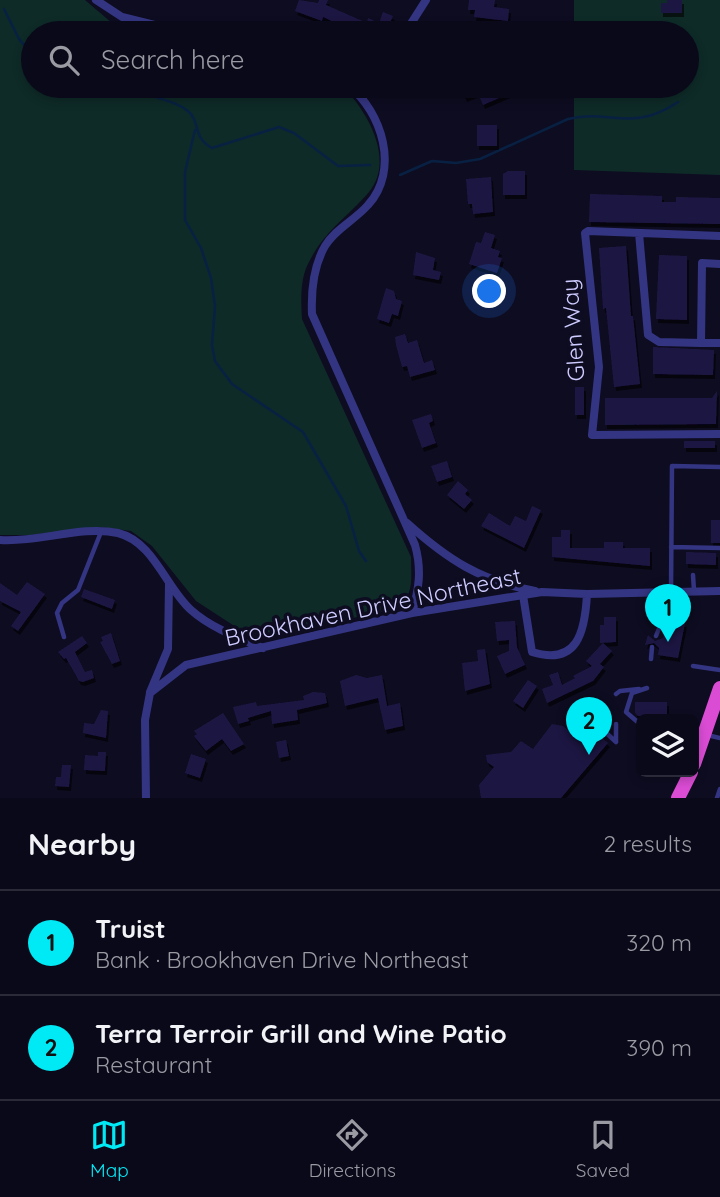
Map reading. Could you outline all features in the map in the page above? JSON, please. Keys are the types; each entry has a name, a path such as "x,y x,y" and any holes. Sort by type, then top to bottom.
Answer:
{"highway":[{"path":"705,741 720,688"}],"street":[{"path":"96,0 122,17 138,21"},
{"path":"413,21 426,0"},
{"path":"363,98 382,139 385,157 383,176 379,190 368,205 327,242 318,259 311,296 312,314 405,521 420,569 419,588 412,613"},
{"name":"Glen Way","path":"720,236 585,233 598,367 592,435 720,434"},
{"path":"639,233 649,335 660,342 720,343"},
{"path":"701,343 702,263 720,264"},
{"path":"405,521 427,541 473,573 503,585 542,592"},
{"path":"0,541 17,542 100,532 132,538 146,550 191,610 227,633 264,648"},
{"path":"146,798 145,720 150,693 168,649 169,583"},
{"name":"Brookhaven Drive Northeast","path":"150,693 186,665 412,613 542,592 587,594 720,591"},
{"path":"523,595 531,652 548,657 564,655 579,639 587,594"}],"lane":[{"path":"656,636 664,616 668,593 672,466 720,467"},
{"path":"64,637 57,613 62,603 78,590 100,532"},
{"path":"671,547 720,548"},
{"path":"693,575 694,592"},
{"path":"651,660 652,647"},
{"path":"693,666 720,670"},
{"path":"616,694 620,691 647,688 632,693 627,700 626,712 636,721"},
{"path":"587,715 616,742 616,724"},
{"path":"717,798 720,789"}],"green space":[{"path":"0,0 85,0 110,21 21,21 21,98 352,98 375,135 380,165 377,179 369,192 328,234 307,266 301,299 302,319 411,557 409,592 402,604 396,609 266,636 239,629 196,601 152,546 131,531 101,527 30,535 0,535"},
{"path":"574,0 720,0 720,175 574,170 574,98 699,98 699,21 574,21"}],"building":[{"path":"299,0 318,3 319,0 328,0 326,5 362,21 332,21 323,17 322,21 295,11"},
{"path":"469,0 495,0 494,7 509,9 508,21 474,17 475,10 468,10"},
{"path":"667,0 682,0 682,13 661,13 661,3 667,3"},
{"path":"383,12 393,16 391,21 380,21"},
{"path":"480,98 499,98 483,105"},
{"path":"477,125 497,125 497,146 477,146"},
{"path":"508,171 525,171 525,195 503,195 503,174"},
{"path":"491,177 493,212 473,214 472,204 468,204 466,179"},
{"path":"590,194 662,196 662,202 676,202 676,197 720,198 720,224 589,222"},
{"path":"485,232 495,235 491,248 500,251 498,257 502,258 497,273 469,264 476,242 481,243"},
{"path":"626,246 640,384 614,387 606,308 603,309 599,248"},
{"path":"416,252 435,258 433,270 441,272 439,280 413,275"},
{"path":"659,255 687,256 687,320 656,319"},
{"path":"386,288 394,291 396,299 402,301 398,316 392,314 389,323 377,319"},
{"path":"405,334 408,343 417,340 424,363 432,360 435,370 410,377 407,366 402,367 395,337"},
{"path":"653,347 714,350 713,375 653,374"},
{"path":"575,387 584,387 584,415 575,415"},
{"path":"717,391 716,424 605,425 605,398 712,398"},
{"path":"431,414 433,421 429,423 436,443 422,448 412,420"},
{"path":"684,441 715,441 715,448 684,448"},
{"path":"447,461 452,477 437,482 431,466"},
{"path":"458,481 468,490 465,494 472,500 464,509 447,495"},
{"path":"532,506 541,510 524,548 481,526 489,513 510,526 515,516 526,521"},
{"path":"711,520 720,520 720,543 711,543"},
{"path":"561,530 570,530 570,548 604,548 604,542 623,542 623,548 650,548 650,566 552,557 552,537 561,537"},
{"path":"686,552 716,553 716,565 686,564"},
{"path":"27,582 45,594 18,631 11,626 21,612 0,601 0,583 17,595"},
{"path":"84,589 115,600 112,609 81,597"},
{"path":"604,617 616,617 616,642 600,643 600,625 604,625"},
{"path":"668,620 685,623 678,658 658,655 659,648 654,643 645,645 648,635 655,641 663,638"},
{"path":"515,621 517,647 525,665 505,674 497,656 509,651 509,640 497,641 495,622"},
{"path":"111,633 120,661 112,664 100,642 103,641 101,637"},
{"path":"82,636 87,643 75,652 85,672 92,670 94,678 83,682 79,681 66,658 58,652"},
{"path":"603,643 612,651 600,664 604,667 593,681 547,703 542,689 553,685 549,675 558,672 562,685 575,678 573,676 592,666 586,661"},
{"path":"485,649 490,684 465,691 462,663 478,661 477,650"},
{"path":"356,675 367,678 382,675 387,706 400,703 403,726 385,730 378,698 345,706 340,681"},
{"path":"528,680 537,686 523,708 513,701"},
{"path":"313,692 325,693 327,703 297,710 298,720 272,724 271,711 238,724 233,707 256,702 257,706 304,700 303,696"},
{"path":"635,702 667,702 667,714 635,713"},
{"path":"101,710 108,711 106,738 83,733 84,723 94,724"},
{"path":"223,713 244,744 231,751 222,739 206,751 194,736 197,734 194,731"},
{"path":"552,724 563,726 578,738 589,726 608,743 561,798 481,798 479,785 494,767 487,762 486,755 511,752 521,741 533,749"},
{"path":"286,740 289,756 279,758 276,742"},
{"path":"98,752 106,752 105,771 84,770 85,755 98,756"},
{"path":"191,754 206,759 200,778 185,773"},
{"path":"62,765 71,765 69,787 55,786 56,777 61,777"}],"waterway":[{"path":"4,9 21,41"},
{"path":"159,98 189,112 199,135 212,148 279,127 294,133 338,166 370,165"},
{"path":"400,175 432,161 456,163 480,159 568,119 647,116 678,102"},
{"path":"195,130 185,172 185,220 201,248 211,278 215,306 212,345 215,361 232,384 303,432 346,506 359,551 366,561"}],"place":[{"name":"Truist","path":"668,642"},
{"name":"Terra Terroir Grill and Wine Patio","path":"589,755"}]}
